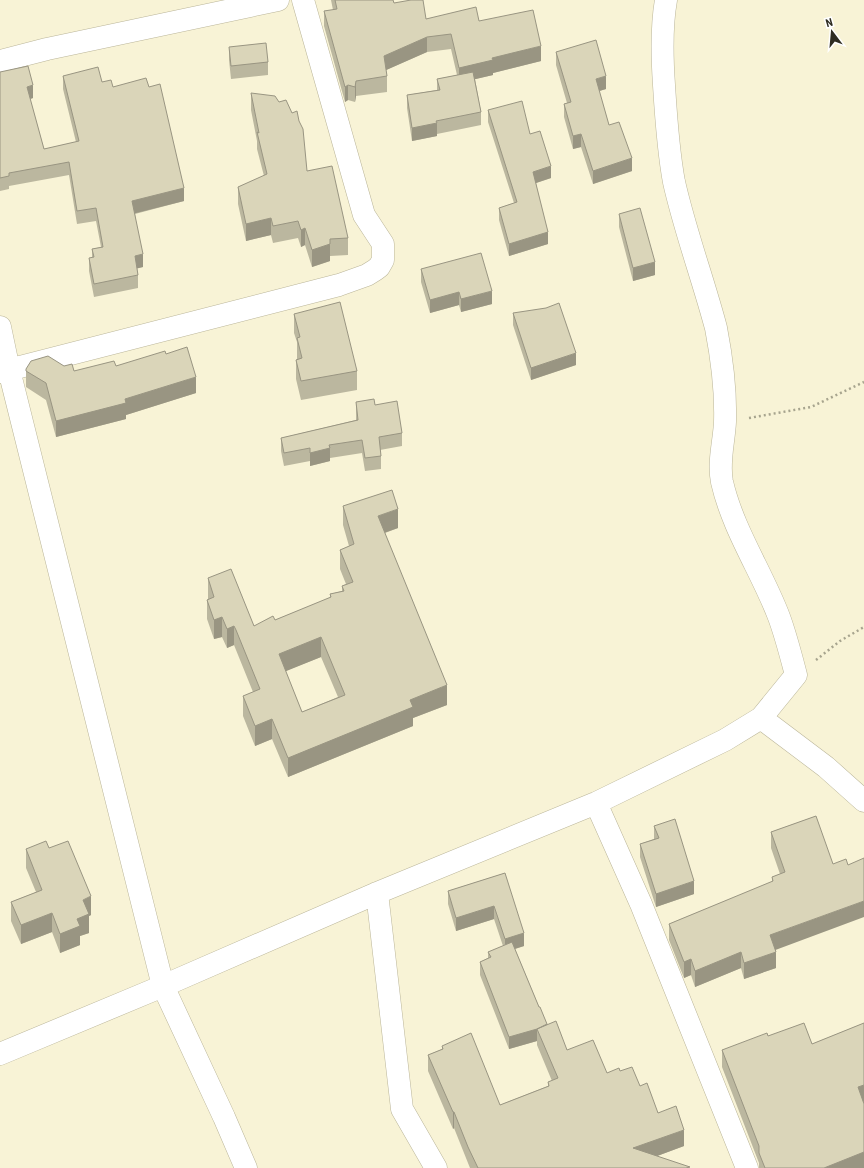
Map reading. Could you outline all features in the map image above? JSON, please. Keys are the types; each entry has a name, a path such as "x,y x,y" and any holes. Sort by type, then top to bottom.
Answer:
{"street":[{"path":"0,61 69,44 278,0"},
{"path":"5,371 339,285 366,275 379,267 383,260 383,244 364,215 303,0"},
{"path":"0,1054 163,986 377,893 596,803 725,740 761,718 796,675 779,616 735,519 722,482 721,470 725,422 723,365 716,328 674,182 670,155 662,53 663,16 666,0"},
{"path":"0,327 5,371 163,986 246,1168"},
{"path":"761,718 826,767 864,801"},
{"path":"596,803 641,904 747,1168"},
{"path":"377,893 402,1109 436,1168"}],"path":[{"path":"725,422 811,407 864,382"},
{"path":"796,675 840,641 864,627"}],"building":[{"path":"335,0 393,0 394,3 411,0 423,0 426,19 476,7 479,21 533,10 541,46 459,68 451,34 427,37 384,56 387,76 356,81 355,87 348,85 345,87 324,11 337,9"},
{"path":"596,40 606,76 596,79 609,125 619,122 632,158 593,171 581,134 573,136 564,104 571,102 556,52"},
{"path":"266,43 268,62 231,66 229,47"},
{"path":"28,66 33,85 27,87 44,149 79,141 63,76 98,67 102,82 111,80 113,87 146,78 149,87 160,84 184,188 132,201 143,254 135,256 138,275 94,284 89,258 94,257 92,249 103,247 96,208 77,211 69,162 9,173 9,176 0,178 0,72"},
{"path":"473,72 481,112 436,121 437,123 412,128 407,95 440,90 437,79"},
{"path":"251,93 275,96 279,102 286,100 292,113 297,111 299,121 303,129 307,171 332,166 348,238 330,239 330,244 312,250 305,228 301,230 298,221 273,226 271,218 246,224 238,187 267,174 257,132 259,133"},
{"path":"522,101 530,134 540,131 551,166 533,172 548,232 509,244 499,208 517,202 488,110"},
{"path":"640,208 655,262 633,268 619,214"},
{"path":"481,253 492,291 461,299 459,292 430,300 421,269"},
{"path":"340,302 357,371 301,381 296,360 302,358 297,338 300,337 294,314"},
{"path":"559,303 576,353 531,368 513,313 546,308"},
{"path":"187,347 196,377 125,399 126,403 56,421 46,383 26,371 31,361 48,356 64,366 72,364 74,371 114,361 116,366 165,351 166,354"},
{"path":"374,399 375,405 397,401 402,433 379,437 381,456 365,458 362,440 329,445 330,448 310,453 310,448 284,453 281,438 358,420 356,402"},
{"path":"392,490 398,509 378,516 447,685 410,700 413,707 288,758 272,719 255,726 243,696 260,689 234,626 227,629 222,617 214,620 207,600 214,597 208,578 231,569 254,626 273,616 275,620 331,597 330,594 344,591 342,586 353,582 340,550 354,544 343,506","holes":["321,637 345,695 302,712 279,654"]},
{"path":"816,816 833,864 846,859 848,865 864,858 864,901 770,935 776,952 744,963 741,952 695,971 691,959 684,962 669,924 773,881 772,877 785,872 771,832"},
{"path":"675,819 694,881 656,894 640,844 659,838 654,826"},
{"path":"46,841 49,848 68,841 91,896 83,900 89,914 77,919 80,926 60,934 52,913 21,925 11,902 42,890 26,849"},
{"path":"505,873 524,933 505,939 494,906 456,918 448,891"},
{"path":"512,942 547,1024 537,1029 509,1037 480,962 491,957 488,952"},
{"path":"556,1021 567,1050 593,1040 607,1073 619,1068 620,1071 632,1067 640,1086 647,1083 658,1113 676,1106 684,1130 633,1148 690,1167 478,1168 428,1055 443,1049 442,1046 471,1033 500,1105 549,1086 548,1082 558,1078 537,1029"},
{"path":"804,1023 812,1044 864,1023 864,1085 858,1087 864,1104 864,1152 824,1168 765,1168 759,1153 759,1146 722,1050 767,1033 768,1036"}]}
